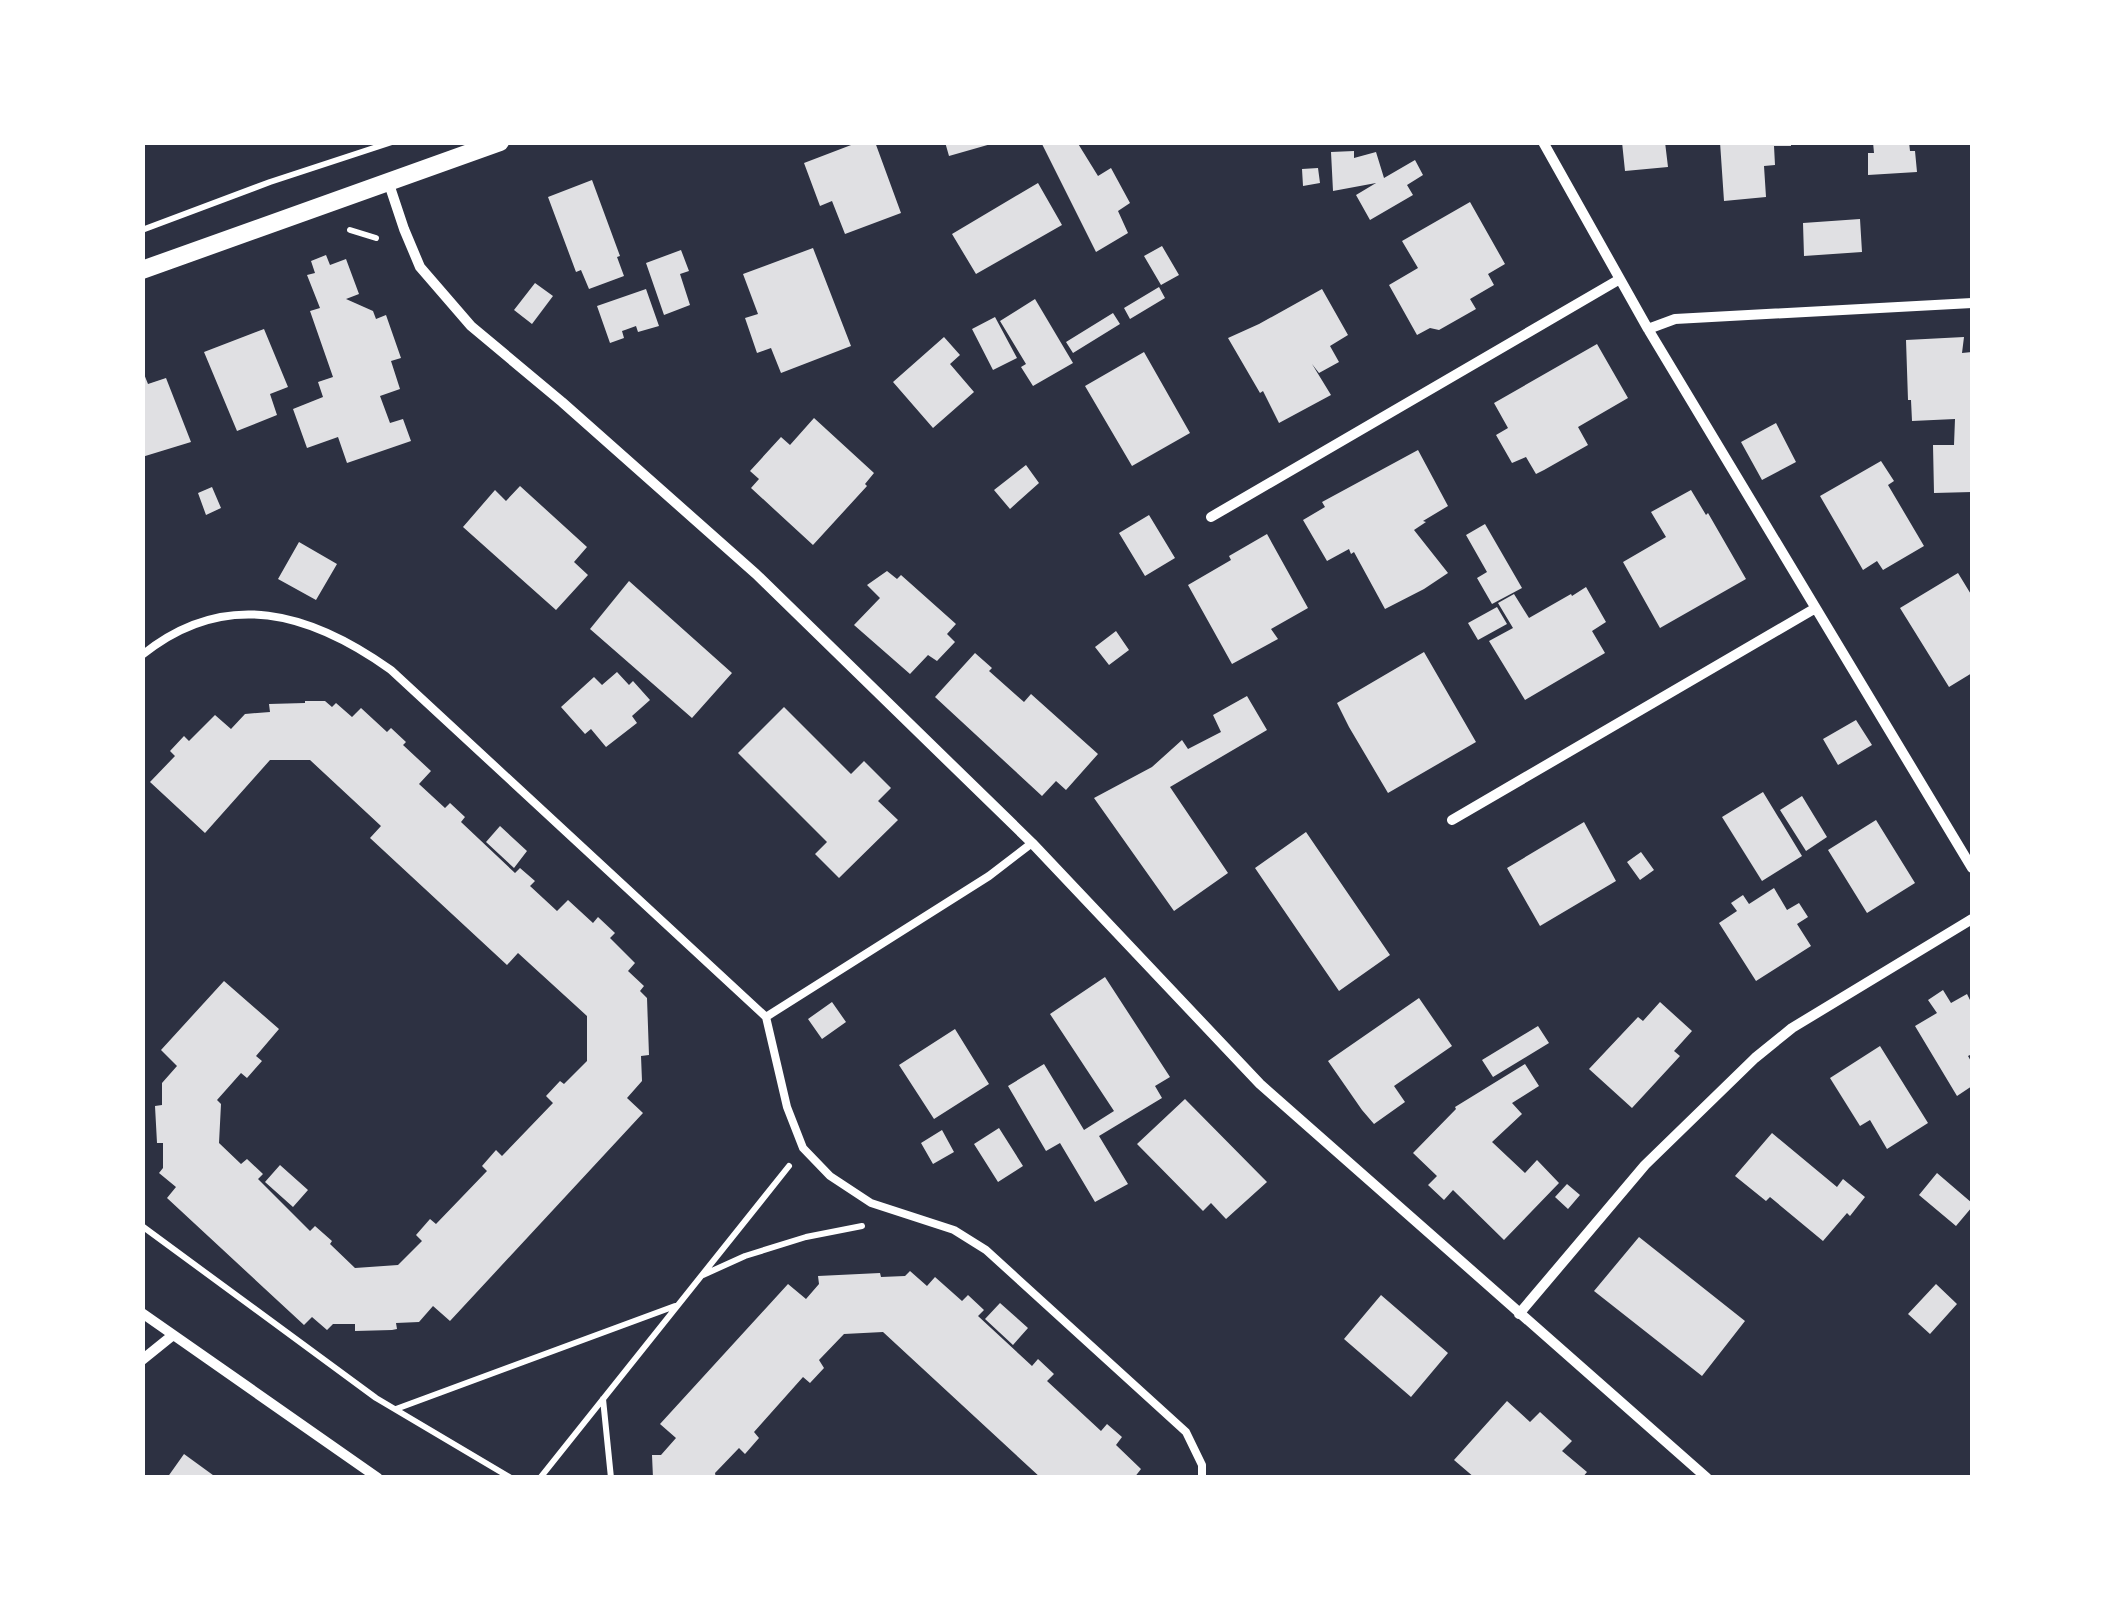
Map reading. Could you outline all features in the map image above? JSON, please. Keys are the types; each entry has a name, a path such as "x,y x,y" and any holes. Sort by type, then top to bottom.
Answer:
{"street":[{"path":"142,270 500,142"},
{"path":"1543,142 1648,329 1972,868"},
{"path":"388,181 420,267 472,326 756,574 1032,844 1260,1084 1707,1478"},
{"path":"1211,516 1620,278"},
{"path":"1648,329 1675,319 1972,303"},
{"path":"1452,820 1814,609"},
{"path":"1519,1314 1645,1164 1755,1058 1792,1028 1972,919"},
{"path":"142,1314 378,1478"},
{"path":"142,1360 173,1335"}],"lane":[{"path":"142,655 195,624 260,614 320,628 346,640 390,670 766,1016 787,1107 803,1148 830,1176 870,1203 954,1230 986,1250 1186,1432 1202,1465 1202,1478"},
{"path":"766,1016 979,882 1032,844"}],"path":[{"path":"142,230 392,142"},
{"path":"336,234 350,230 380,239 404,229"},
{"path":"540,1478 803,1148"},
{"path":"142,1226 376,1398 511,1478"},
{"path":"702,1276 745,1256 864,1226"},
{"path":"395,1409 678,1305"},
{"path":"603,1399 610,1478"}],"building":[{"path":"859,142 875,142 901,213 845,234 832,201 820,206 804,163"},
{"path":"945,142 991,142 991,144 949,156"},
{"path":"1041,142 1077,142 1098,176 1111,168 1130,203 1118,211 1128,233 1096,252"},
{"path":"1622,142 1665,142 1668,167 1625,171"},
{"path":"1720,142 1791,142 1791,146 1774,146 1775,165 1764,166 1766,197 1724,201"},
{"path":"1873,142 1909,142 1910,151 1915,151 1917,172 1868,175 1868,153 1874,153"},
{"path":"1354,151 1354,158 1376,152 1384,178 1415,160 1423,175 1407,185 1413,195 1370,220 1356,195 1376,183 1333,191 1331,152"},
{"path":"1318,168 1320,183 1303,186 1302,169"},
{"path":"592,180 624,276 589,289 581,270 576,272 548,197"},
{"path":"1038,183 1062,225 976,274 952,234"},
{"path":"1470,202 1505,264 1488,274 1494,285 1470,299 1476,309 1439,330 1430,328 1417,335 1389,285 1418,268 1402,241"},
{"path":"1860,219 1862,252 1804,256 1803,223"},
{"path":"1162,246 1179,275 1161,285 1144,256"},
{"path":"813,248 851,346 781,373 771,348 757,353 745,318 758,314 743,274"},
{"path":"681,250 689,271 680,274 690,305 664,315 646,263"},
{"path":"326,255 330,265 346,259 359,294 346,299 373,311 376,319 386,315 401,358 391,361 400,389 380,396 390,423 403,419 411,441 347,463 338,437 307,448 293,409 323,397 318,382 333,377 310,311 320,308 307,275 315,273 311,261"},
{"path":"535,283 553,296 532,324 514,310"},
{"path":"1159,287 1165,298 1130,319 1124,308"},
{"path":"646,289 659,326 638,332 636,326 622,331 624,338 610,343 597,306"},
{"path":"1322,289 1348,335 1330,346 1339,362 1319,373 1312,364 1331,395 1279,423 1228,338"},
{"path":"1035,299 1073,363 1033,386 1021,367 1026,364 1000,321"},
{"path":"1113,313 1120,324 1073,353 1066,342"},
{"path":"995,317 1017,358 993,370 972,329"},
{"path":"264,329 288,387 270,394 277,415 237,431 204,352"},
{"path":"944,337 960,355 950,364 974,392 933,428 893,382"},
{"path":"1964,337 1962,353 1972,352 1972,492 1934,493 1933,445 1954,445 1955,419 1912,421 1906,340"},
{"path":"1597,344 1628,398 1578,427 1588,445 1544,470 1536,474 1526,457 1512,463 1496,435 1508,428 1494,403"},
{"path":"1144,352 1190,433 1132,466 1085,386"},
{"path":"142,369 148,384 166,378 191,442 142,457"},
{"path":"814,418 874,473 867,486 813,545 751,488 759,479 750,471 781,437 790,445"},
{"path":"1776,423 1796,462 1762,480 1741,442"},
{"path":"1418,450 1448,506 1414,530 1448,573 1385,609 1354,552 1351,554 1349,549 1327,561 1303,520 1325,507 1322,502"},
{"path":"1881,461 1894,481 1888,485 1924,546 1883,570 1877,561 1863,570 1820,496"},
{"path":"1026,465 1039,483 1010,509 994,490"},
{"path":"520,486 587,547 574,562 588,575 556,610 463,527 495,490 506,501"},
{"path":"212,487 221,508 206,515 198,493"},
{"path":"1691,490 1746,579 1660,628 1623,562 1666,537 1651,512"},
{"path":"1149,515 1175,558 1145,576 1119,533"},
{"path":"1485,524 1522,588 1492,604 1477,578 1487,572 1466,535"},
{"path":"1267,534 1308,608 1271,629 1278,639 1232,664 1188,585"},
{"path":"299,542 337,564 316,600 278,579"},
{"path":"887,571 897,579 901,575 956,624 947,634 955,642 937,661 928,655 910,674 854,625 880,598 867,585"},
{"path":"1958,573 1972,596 1972,673 1949,687 1900,608"},
{"path":"629,581 732,673 692,718 590,629"},
{"path":"1586,587 1606,622 1592,631 1605,653 1525,700 1489,641 1513,628 1498,603 1514,594 1529,618"},
{"path":"1497,607 1507,624 1478,640 1468,623"},
{"path":"1116,631 1129,650 1109,665 1095,647"},
{"path":"1424,652 1476,742 1388,793 1337,703"},
{"path":"975,653 1024,702 1031,694 1098,754 1066,790 1056,781 1042,796 935,697"},
{"path":"617,672 629,685 633,681 650,700 632,716 637,723 606,747 591,729 585,734 561,707 594,677 602,685"},
{"path":"1247,696 1267,730 1170,787 1228,873 1174,911 1094,798 1152,767 1182,740 1188,749 1221,732 1213,715"},
{"path":"325,701 332,707 336,703 352,717 361,708 387,732 391,728 431,771 419,784 445,808 450,803 465,817 461,822 515,873 520,868 535,881 530,886 557,911 568,900 593,923 598,917 615,933 610,938 635,963 628,971 644,986 640,991 647,998 649,1055 641,1056 642,1081 627,1098 643,1113 450,1321 433,1306 419,1322 396,1323 397,1329 392,1330 355,1331 355,1324 333,1324 327,1330 312,1317 304,1325 167,1198 176,1187 159,1173 163,1168 163,1143 157,1143 155,1106 162,1105 162,1083 177,1066 161,1050 224,981 279,1029 256,1056 262,1061 247,1078 241,1073 217,1100 221,1104 219,1143 241,1164 247,1159 263,1174 258,1179 310,1231 315,1226 332,1241 330,1244 355,1268 398,1265 422,1241 416,1235 430,1219 436,1224 487,1171 482,1166 496,1150 502,1156 553,1103 546,1096 587,1061 587,1016 518,953 507,965 370,838 381,826 310,760 270,760 205,833 150,782 175,756 170,751 184,736 189,741 215,715 231,729 245,714 270,712 269,704"},
{"path":"784,707 851,774 864,761 891,788 878,801 898,820 839,878 815,854 827,842 738,753"},
{"path":"1856,720 1872,745 1838,765 1823,739"},
{"path":"1763,792 1802,856 1762,881 1722,817"},
{"path":"1802,796 1827,837 1806,851 1780,810"},
{"path":"1876,820 1915,883 1867,913 1828,850"},
{"path":"1584,822 1616,881 1540,926 1507,868"},
{"path":"500,826 527,851 514,868 486,842"},
{"path":"1306,832 1390,955 1339,991 1255,868"},
{"path":"1641,852 1654,870 1640,880 1627,862"},
{"path":"1774,888 1787,910 1799,903 1808,917 1797,924 1811,946 1756,981 1719,923 1737,911 1731,903 1743,895 1749,904"},
{"path":"1105,977 1170,1077 1155,1086 1162,1098 1099,1136 1128,1184 1095,1202 1060,1143 1046,1151 1008,1086 1044,1064 1084,1130 1114,1111 1050,1014"},
{"path":"1943,990 1951,1003 1967,994 1972,1004 1972,1054 1968,1056 1972,1063 1972,1086 1957,1096 1915,1026 1937,1013 1928,1000"},
{"path":"1419,998 1452,1046 1394,1086 1405,1102 1374,1124 1328,1061"},
{"path":"832,1002 846,1022 822,1039 808,1019"},
{"path":"1660,1002 1692,1031 1674,1051 1680,1056 1632,1108 1589,1069 1638,1017 1643,1021"},
{"path":"1538,1026 1549,1043 1493,1077 1482,1060"},
{"path":"955,1029 989,1084 934,1119 899,1065"},
{"path":"1880,1046 1928,1123 1887,1149 1870,1120 1860,1126 1830,1078"},
{"path":"1525,1064 1539,1086 1512,1103 1522,1114 1492,1142 1525,1173 1537,1160 1559,1183 1504,1240 1453,1190 1444,1200 1428,1185 1437,1176 1413,1153 1455,1107"},
{"path":"1185,1099 1267,1182 1226,1219 1211,1203 1203,1211 1137,1144"},
{"path":"999,1128 1023,1166 998,1182 974,1144"},
{"path":"942,1130 954,1152 933,1164 921,1143"},
{"path":"1772,1133 1837,1187 1843,1179 1865,1197 1823,1241 1770,1197 1766,1201 1735,1176"},
{"path":"280,1165 308,1190 293,1207 265,1182"},
{"path":"1937,1173 1972,1203 1956,1226 1919,1195"},
{"path":"1567,1184 1580,1195 1568,1209 1555,1197"},
{"path":"1639,1237 1745,1321 1702,1376 1594,1291"},
{"path":"910,1271 927,1286 935,1277 962,1301 968,1295 984,1310 978,1316 1032,1366 1038,1359 1054,1374 1047,1381 1101,1431 1107,1424 1122,1437 1116,1445 1141,1469 1134,1478 1041,1478 883,1332 844,1334 819,1360 824,1368 810,1383 803,1377 754,1432 759,1438 745,1454 739,1448 715,1473 716,1478 653,1478 652,1455 661,1455 676,1438 660,1424 788,1284 806,1299 819,1284 818,1276 905,1276"},
{"path":"1936,1284 1957,1304 1930,1334 1908,1314"},
{"path":"1381,1295 1448,1353 1411,1397 1344,1339"},
{"path":"1000,1303 1028,1328 1013,1345 985,1319"},
{"path":"1507,1401 1530,1422 1540,1412 1572,1441 1562,1451 1587,1472 1582,1478 1475,1478 1454,1460"},
{"path":"184,1454 217,1478 167,1478"}]}
